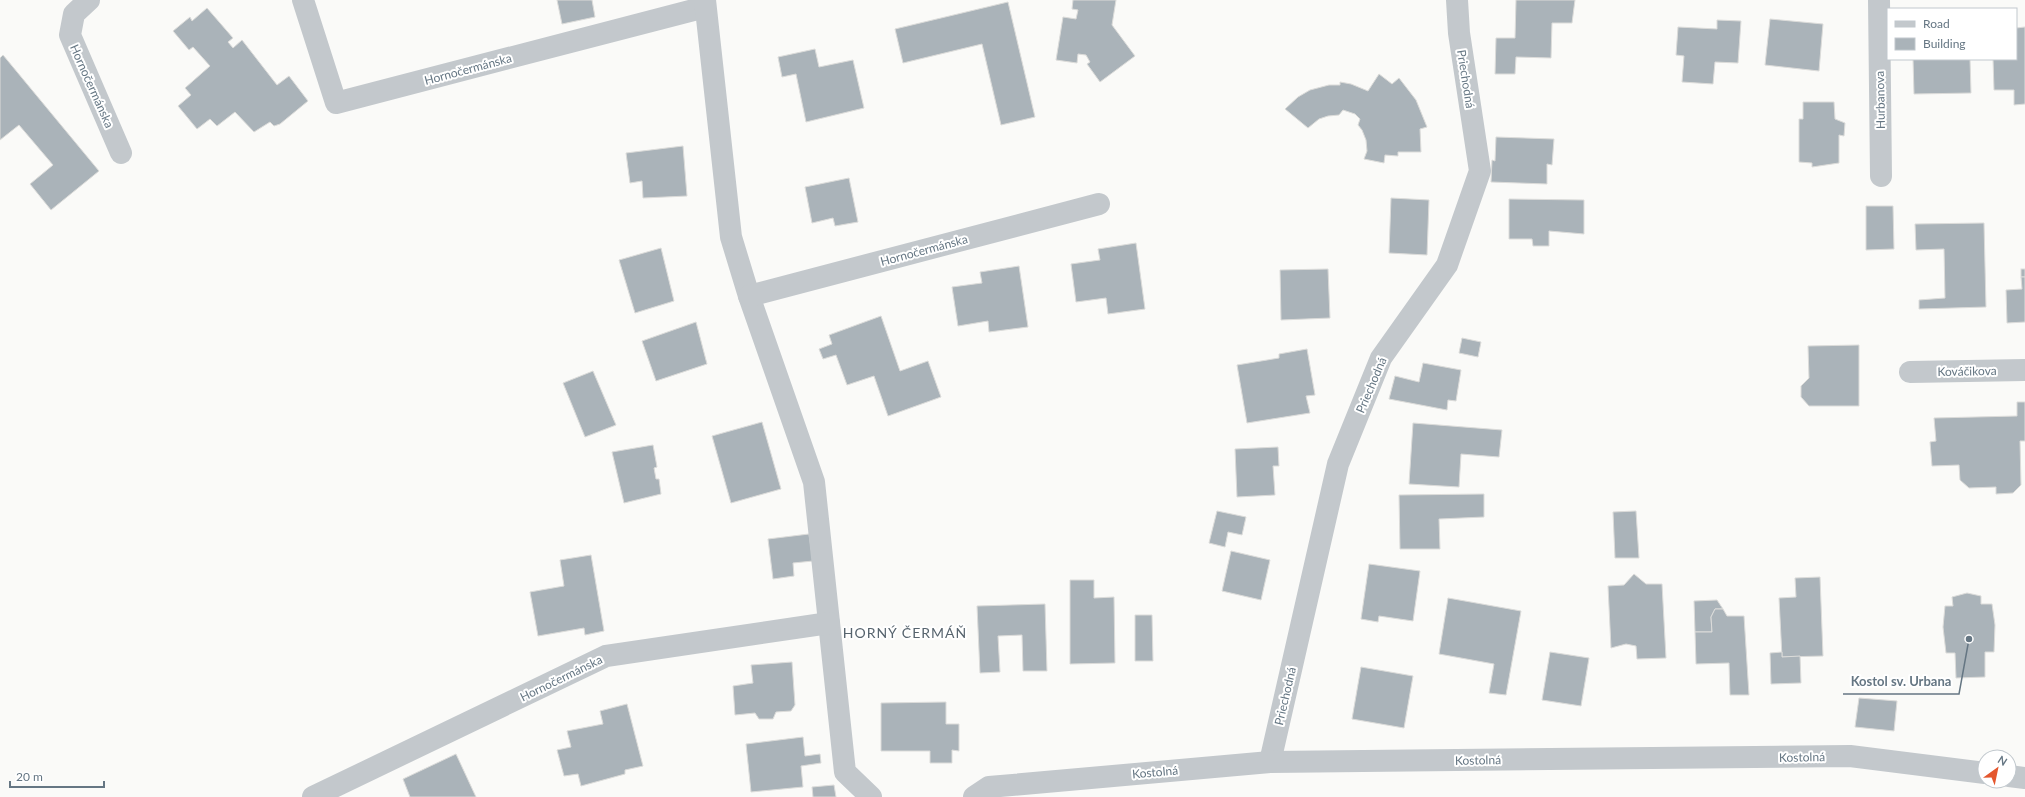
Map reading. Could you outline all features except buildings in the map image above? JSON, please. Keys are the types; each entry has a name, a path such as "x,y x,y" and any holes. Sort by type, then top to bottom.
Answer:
{"street":[{"name":"Hornočermánska","path":"89,0 74,14 70,35 121,153"},
{"name":"Hornočermánska","path":"302,0 336,103 705,3 731,237 749,296 814,482 845,772 871,797"},
{"name":"Priechodná","path":"1270,762 1338,464 1381,358 1447,265 1480,171 1459,33 1457,0"},
{"name":"Hurbanova","path":"1878,0 1881,176"},
{"name":"Hornočermánska","path":"749,296 1098,204"},
{"name":"Kováčikova","path":"1910,372 2025,370"},
{"name":"Hornočermánska","path":"313,797 606,656 829,623"},
{"name":"Kostolná","path":"974,797 989,787 1270,762 1850,756 1977,772"}],"place":[{"name":"Kostol sv. Urbana","path":"1969,639"}],"district":[{"name":"HORNÝ ČERMÁŇ","path":"905,632"}]}
